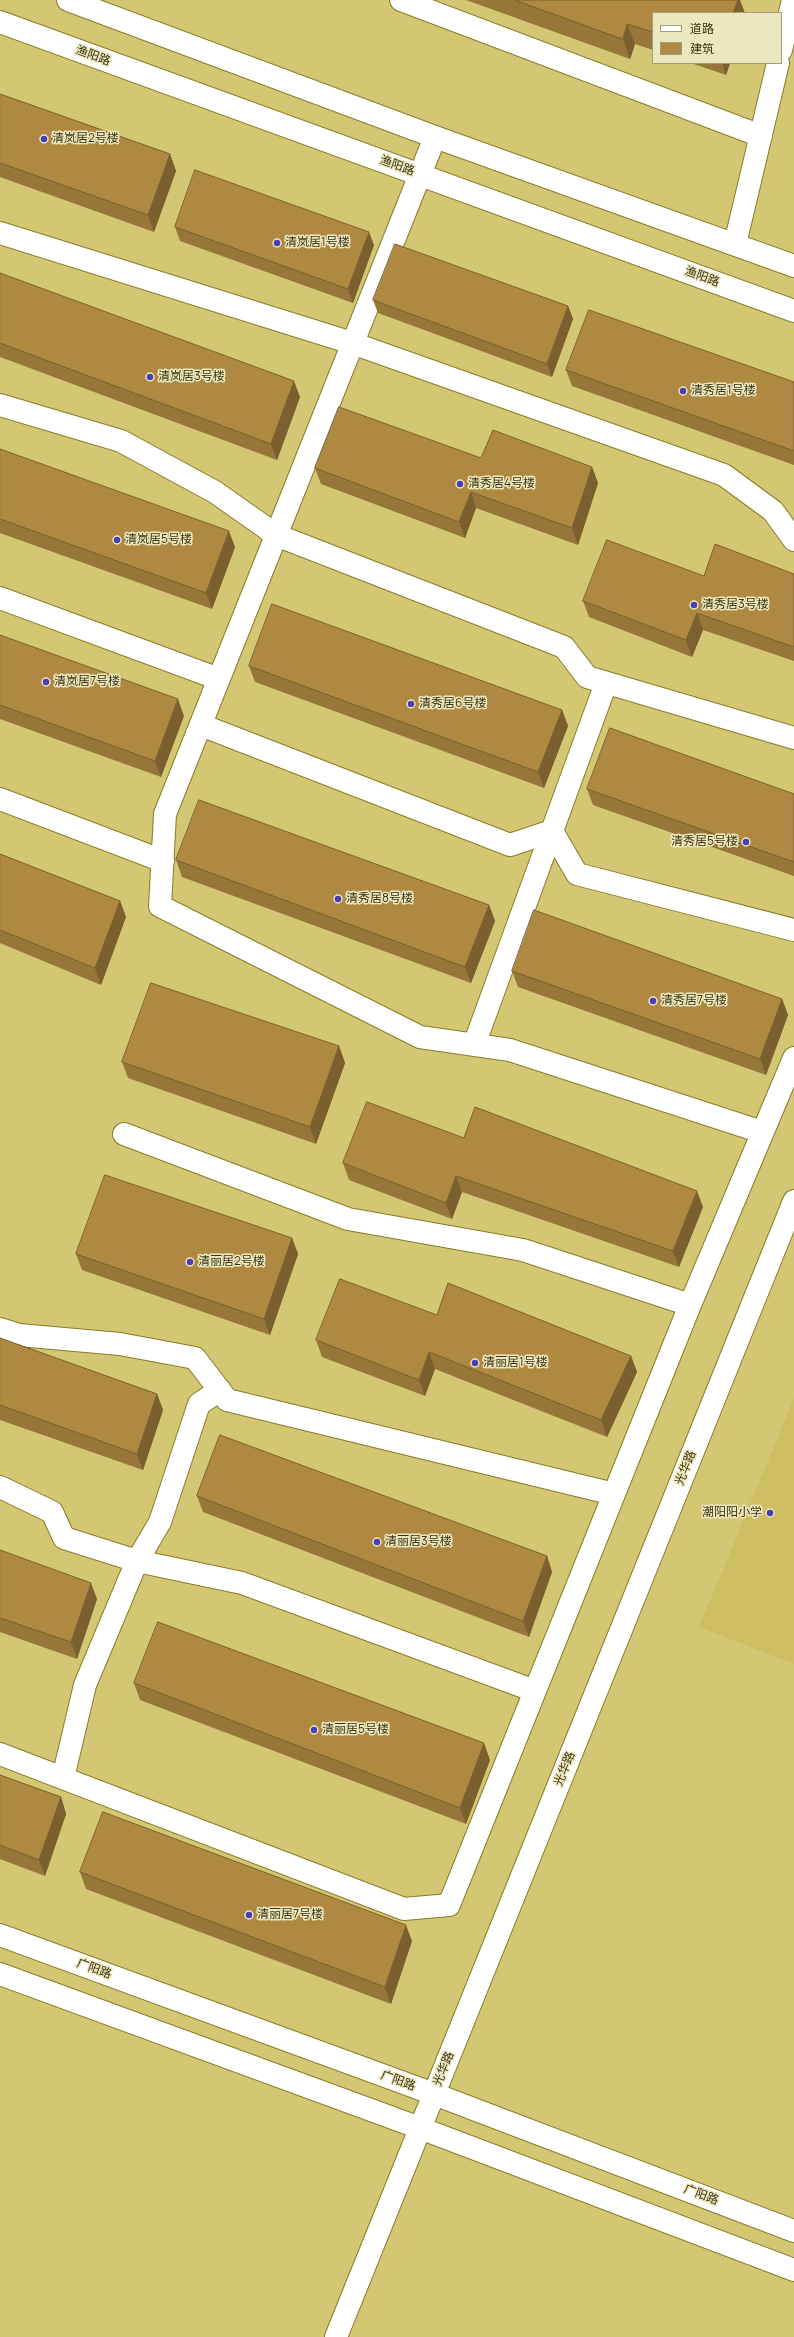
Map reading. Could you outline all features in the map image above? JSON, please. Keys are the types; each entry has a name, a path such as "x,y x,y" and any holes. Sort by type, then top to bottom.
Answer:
{"street":[{"path":"68,0 435,137 794,266"},
{"path":"401,0 761,136"},
{"path":"782,46 793,0"},
{"name":"渔阳路","path":"0,22 794,311"},
{"path":"735,244 778,64"},
{"path":"435,137 165,814 160,906 420,1037 510,1050 762,1132"},
{"path":"0,233 352,343 724,475 773,511 794,540"},
{"path":"0,405 120,441 215,492 276,535 564,647 587,677 794,738"},
{"path":"0,598 219,679"},
{"path":"474,1045 606,683"},
{"path":"201,725 510,845 552,831"},
{"path":"0,799 163,861"},
{"path":"552,831 577,874 794,930"},
{"path":"0,1754 404,1909 449,1905 690,1305 794,1058"},
{"path":"124,1134 348,1219 523,1250 690,1305"},
{"name":"光华路","path":"336,2337 794,1201"},
{"path":"0,1329 19,1335 120,1344 195,1358 227,1400 614,1494"},
{"path":"64,1778 85,1685 137,1561 160,1522 199,1404 220,1390"},
{"path":"0,1487 52,1512 64,1538 137,1561 242,1583 535,1691"},
{"name":"广阳路","path":"0,1935 434,2094 794,2231"},
{"path":"0,1974 420,2128 794,2270"}],"shaded area":[{"name":"潮阳阳小学","path":"794,1398 794,1664 699,1627"}],"building":[{"path":"515,0 738,0 733,12 652,12 652,32 627,24 623,39"},
{"name":"清岚居2号楼","path":"0,94 170,154 148,215 0,163"},
{"name":"清岚居1号楼","path":"195,170 369,232 348,289 175,227"},
{"path":"395,244 568,306 547,364 373,300"},
{"name":"清岚居3号楼","path":"0,273 294,381 271,444 0,343"},
{"name":"清秀居1号楼","path":"589,310 794,382 794,451 566,370"},
{"name":"清秀居4号楼","path":"339,407 481,458 493,430 592,467 572,528 471,492 459,522 315,468"},
{"name":"清岚居5号楼","path":"0,449 229,531 206,593 0,519"},
{"name":"清秀居3号楼","path":"607,540 704,576 715,544 794,574 794,647 697,613 686,640 583,601"},
{"name":"清秀居6号楼","path":"272,604 562,710 538,772 249,666"},
{"name":"清岚居7号楼","path":"0,635 178,699 155,761 0,705"},
{"name":"清秀居5号楼","path":"610,728 794,794 794,862 587,789"},
{"name":"清秀居8号楼","path":"199,800 489,905 465,967 176,860"},
{"path":"0,854 120,901 95,968 0,930"},
{"name":"清秀居7号楼","path":"534,910 782,999 760,1059 512,971"},
{"path":"151,983 339,1046 310,1127 122,1062"},
{"path":"367,1102 464,1138 475,1107 697,1191 673,1251 456,1176 446,1203 343,1163"},
{"name":"清丽居2号楼","path":"105,1175 292,1238 264,1319 76,1254"},
{"name":"清丽居1号楼","path":"340,1279 437,1315 448,1283 631,1356 601,1420 429,1352 419,1380 316,1340"},
{"path":"0,1338 157,1394 137,1454 0,1405"},
{"name":"清丽居3号楼","path":"220,1435 547,1556 523,1621 197,1496"},
{"path":"0,1550 91,1583 71,1642 0,1618"},
{"name":"清丽居5号楼","path":"158,1622 484,1743 460,1808 134,1683"},
{"path":"0,1775 61,1797 39,1860 0,1845"},
{"name":"清丽居7号楼","path":"103,1812 406,1925 385,1987 80,1872"}],"place":[{"name":"清岚居2号楼","path":"44,139"},
{"name":"清岚居1号楼","path":"277,243"},
{"name":"清岚居3号楼","path":"150,377"},
{"name":"清秀居1号楼","path":"683,391"},
{"name":"清秀居4号楼","path":"460,484"},
{"name":"清岚居5号楼","path":"117,540"},
{"name":"清秀居3号楼","path":"694,605"},
{"name":"清岚居7号楼","path":"46,682"},
{"name":"清秀居6号楼","path":"411,704"},
{"name":"清秀居5号楼","path":"746,842"},
{"name":"清秀居8号楼","path":"338,899"},
{"name":"清秀居7号楼","path":"653,1001"},
{"name":"清丽居2号楼","path":"190,1262"},
{"name":"清丽居1号楼","path":"475,1363"},
{"name":"潮阳阳小学","path":"770,1513"},
{"name":"清丽居3号楼","path":"377,1542"},
{"name":"清丽居5号楼","path":"314,1730"},
{"name":"清丽居7号楼","path":"249,1915"}]}
